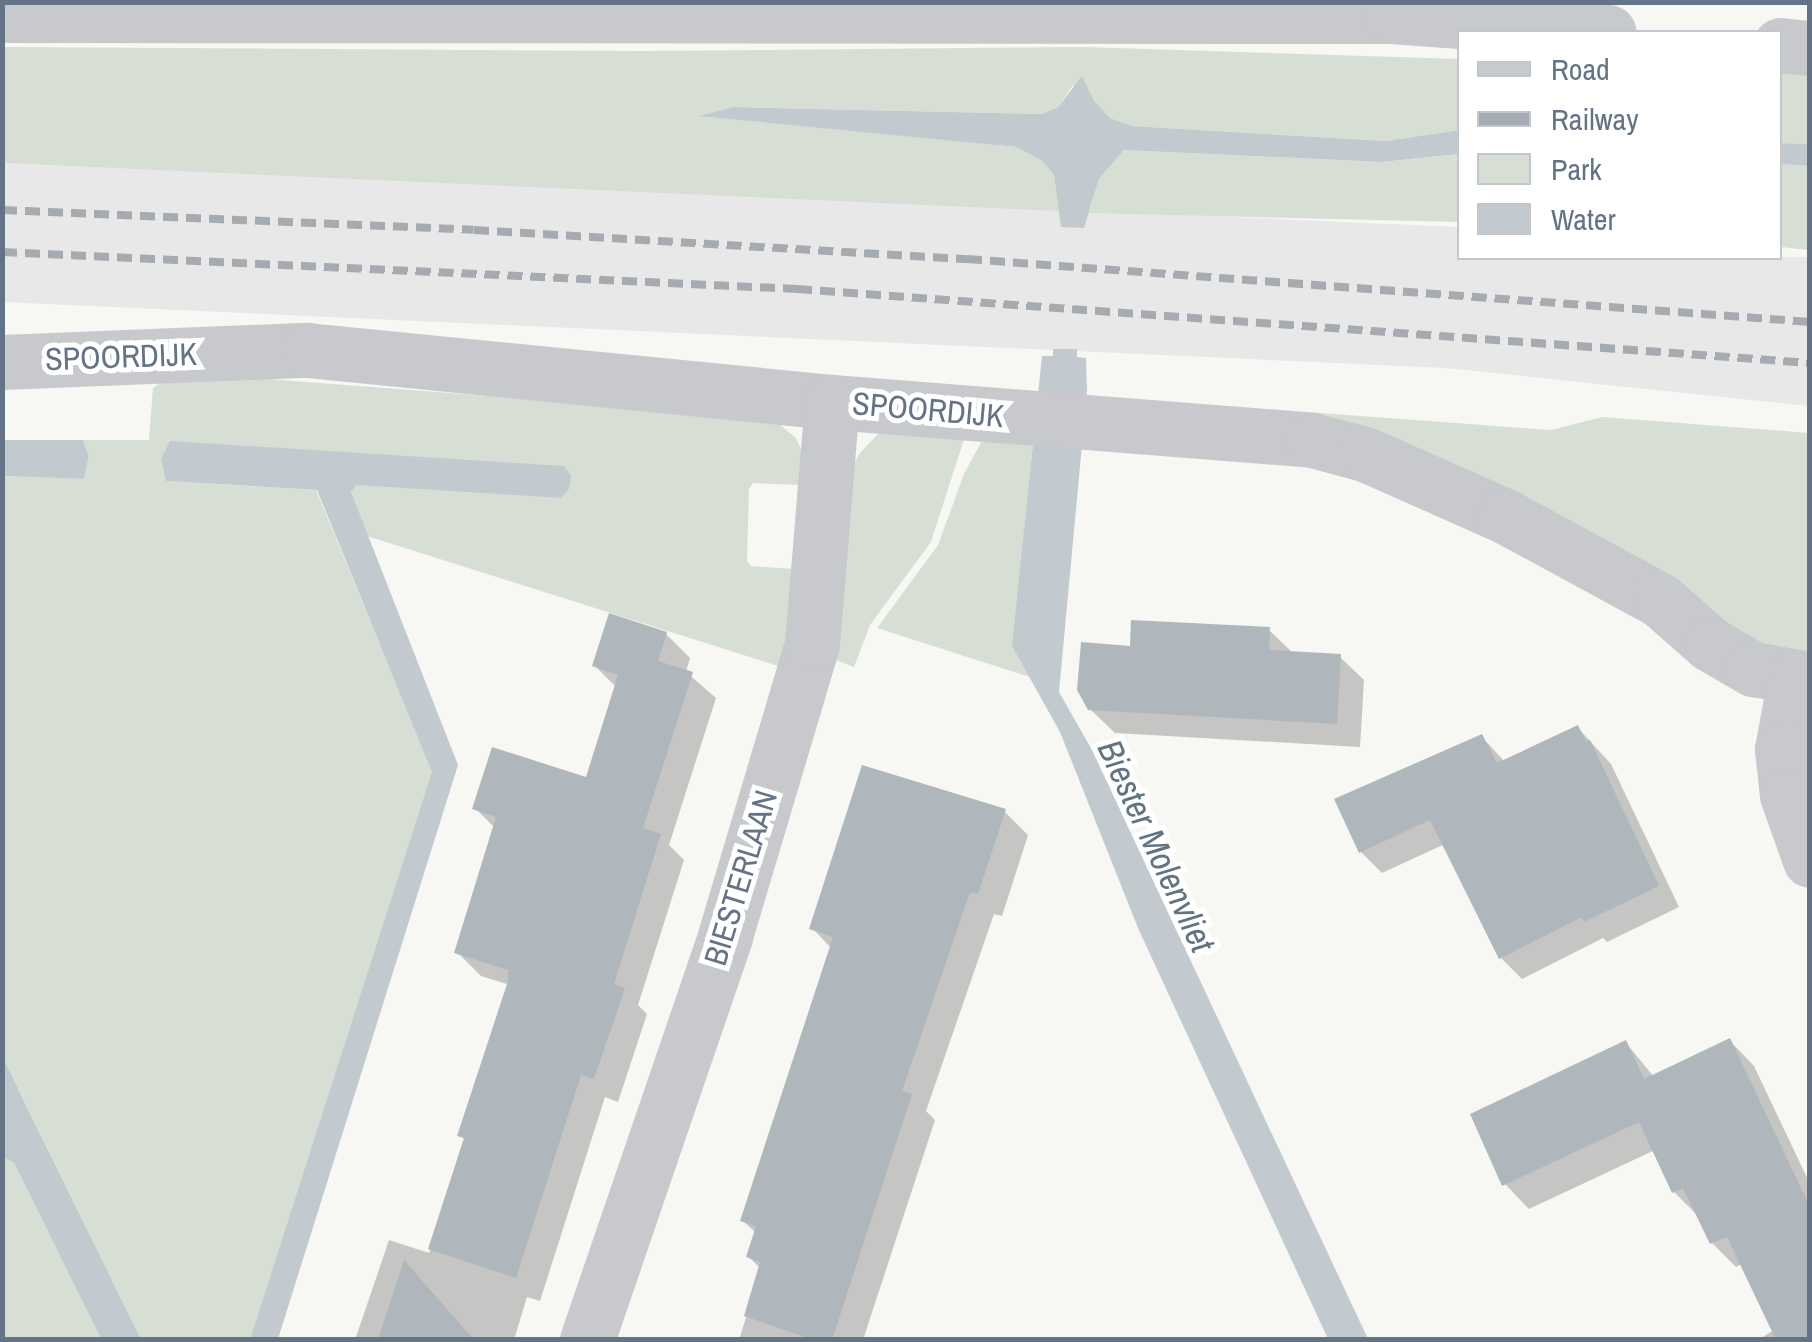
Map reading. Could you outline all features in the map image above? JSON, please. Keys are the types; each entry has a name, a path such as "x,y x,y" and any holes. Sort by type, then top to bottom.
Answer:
{"street":[{"path":"2,14 1390,9 1589,30"},
{"path":"1782,46 1810,48"},
{"name":"SPOORDIJK","path":"2,362 307,350 832,402 1312,440 1365,454 1505,516 1660,600 1710,644 1753,669 1802,679"},
{"name":"BIESTERLAAN","path":"587,1340 724,936 812,644 832,402"},
{"path":"1802,679 1782,749 1786,795 1810,860"}],"shaded area":[{"path":"3,163 1457,227 1457,260 1809,257 1809,406 1446,368 3,302"}],"green space":[{"path":"3,47 640,51 1084,47 1457,59 1457,130 1386,141 1132,126 1110,118 1073,85 1058,107 1042,114 733,107 704,115 1016,147 1042,161 1054,175 1059,211 3,163"},
{"path":"1782,73 1809,74 1809,144 1782,143"},
{"path":"1124,150 1382,162 1457,154 1457,222 1089,213 1099,179"},
{"path":"1782,164 1809,166 1809,250 1782,247"},
{"path":"213,375 753,416 779,424 796,438 803,454 800,485 753,483 749,489 747,561 751,566 794,569 799,574 781,667 367,536 351,492 357,485 569,489 166,481 316,490 433,772 250,1339 141,1339 3,1057 3,476 84,479 89,456 83,440 149,440 153,388 168,378"},
{"path":"1212,405 1551,430 1602,417 1809,433 1809,653 1760,645 1723,622 1674,576 1615,551"},
{"path":"895,428 966,433 931,542 870,625 854,667 830,658 848,478 859,454 878,434"},
{"path":"984,437 1033,443 1013,646 1030,677 877,628 938,545 964,474"},
{"path":"2,1158 14,1163 101,1339 3,1339"}],"water":[{"path":"1082,76 1094,101 1110,118 1132,126 1386,141 1457,130 1457,154 1382,162 1124,150 1099,179 1084,228 1061,227 1054,175 1042,161 1016,147 699,116 733,107 1042,114 1058,107"},
{"path":"1782,143 1809,144 1809,166 1782,164"},
{"path":"1053,349 1077,349 1077,357 1086,358 1087,391 1059,692 1092,750 1368,1339 1328,1339 1138,928 1060,732 1012,646 1042,356 1053,356"},
{"path":"3,440 83,440 89,456 84,479 3,476"},
{"path":"170,441 564,466 571,475 569,489 561,498 357,485 351,492 458,765 278,1339 250,1339 432,772 317,490 166,481 161,459"},
{"path":"3,1057 141,1339 101,1339 14,1163 3,1158"}],"building":[{"path":"609,613 667,632 658,661 693,672 643,828 661,834 614,984 625,988 594,1079 581,1075 516,1278 428,1249 464,1138 457,1136 508,981 508,970 454,953 496,817 472,809 492,747 586,777 618,675 592,666"},
{"path":"1131,620 1270,627 1269,650 1341,654 1337,724 1088,710 1077,690 1081,642 1130,646"},
{"path":"1578,725 1586,742 1590,740 1659,886 1584,922 1582,917 1499,959 1430,820 1359,853 1334,799 1482,734 1497,763"},
{"path":"862,765 1006,809 978,894 970,892 902,1091 912,1094 832,1340 814,1340 744,1316 760,1262 746,1257 756,1226 740,1221 833,937 809,929"},
{"path":"1730,1038 1810,1207 1810,1340 1776,1340 1727,1237 1710,1244 1683,1188 1672,1193 1639,1122 1502,1186 1470,1114 1626,1040 1644,1079"},
{"path":"404,1260 474,1340 378,1340"}],"railway":[{"path":"2,210 474,230 967,259 1810,322"},
{"path":"2,252 797,289 1810,363"}],"water label":[{"name":"Biester Molenvliet","path":"1156,846"}]}
